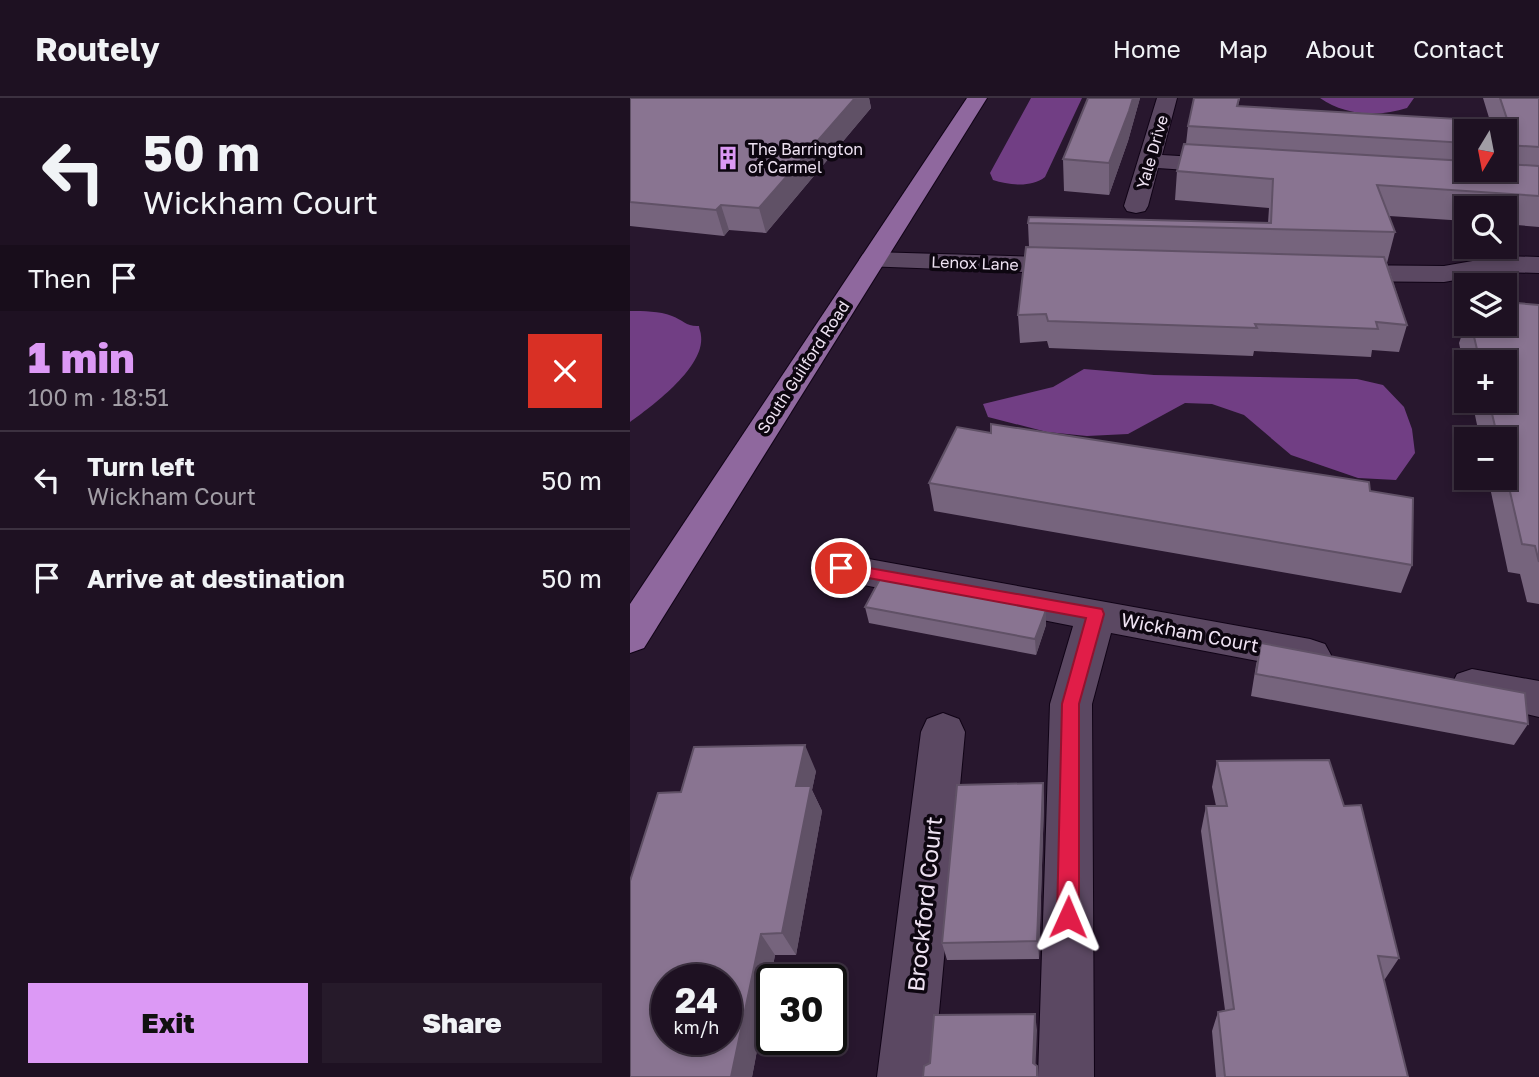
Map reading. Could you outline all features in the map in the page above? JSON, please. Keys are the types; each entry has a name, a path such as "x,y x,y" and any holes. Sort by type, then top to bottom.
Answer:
{"main road":[{"name":"South Guilford Road","path":"630,637 977,98"}],"street":[{"name":"Yale Drive","path":"1136,206 1167,98"},
{"path":"1149,161 1258,168"},
{"name":"Lenox Lane","path":"872,260 1097,267"},
{"path":"1315,272 1444,274 1511,263 1539,265"},
{"name":"Wickham Court","path":"841,568 1351,663"},
{"path":"1066,1077 1070,704 1096,614"},
{"path":"1432,678 1539,699"},
{"name":"Brockford Court","path":"905,1077 943,732"}],"shaded area":[{"path":"1031,98 1082,98 1045,177 1033,183 1020,184 993,180 990,173"},
{"path":"1320,98 1414,98 1407,108 1374,114 1340,108"},
{"path":"630,311 657,312 672,316 699,326 701,336 700,348 686,373 663,396 630,422"},
{"path":"1084,369 1154,375 1357,379 1383,385 1404,407 1412,429 1415,453 1396,480 1358,478 1291,455 1244,415 1212,404 1185,403 1128,434 1087,436 1047,432 988,417 983,404 1053,387"}],"building":[{"path":"630,98 855,98 759,208 721,205 716,210 630,202"},
{"path":"1088,98 1133,98 1109,163 1063,159"},
{"path":"1194,98 1239,98 1237,106 1457,119 1454,119 1454,142 1188,126"},
{"path":"1500,98 1539,98 1539,147 1517,146 1517,119 1507,119"},
{"path":"1184,144 1454,160 1454,182 1517,182 1517,165 1539,166 1539,196 1377,185 1395,232 1028,223 1029,217 1271,223 1273,179 1177,171"},
{"path":"1026,247 1384,257 1407,325 1376,322 1378,329 1255,324 1257,328 1048,321 1046,314 1018,315"},
{"path":"1517,303 1539,305 1539,562 1535,546 1522,544 1510,490 1517,490 1517,427 1495,427 1492,413 1517,413 1517,350 1477,350 1474,336 1517,336"},
{"path":"991,424 1369,482 1370,491 1413,498 1412,565 929,483 957,427 991,433"},
{"path":"880,579 1046,610 1035,639 865,607"},
{"path":"1261,643 1525,693 1528,724 1256,674"},
{"path":"805,745 796,786 811,786 782,933 761,934 742,1025 742,964 651,964 651,1055 736,1055 731,1077 630,1077 630,881 658,793 681,792 694,747"},
{"path":"1329,760 1344,806 1361,805 1399,958 1378,956 1408,1077 1225,1077 1218,1012 1234,1009 1206,806 1227,806 1217,761"},
{"path":"1043,783 1037,941 942,943 957,785"},
{"path":"1035,1014 1033,1063 1037,1066 1037,1077 923,1077 924,1066 930,1063 934,1015"}],"place":[{"name":"The Barrington of Carmel","path":"728,158"}],"route":[{"path":"841,568 1096,614 1070,704 1068,917"}]}
